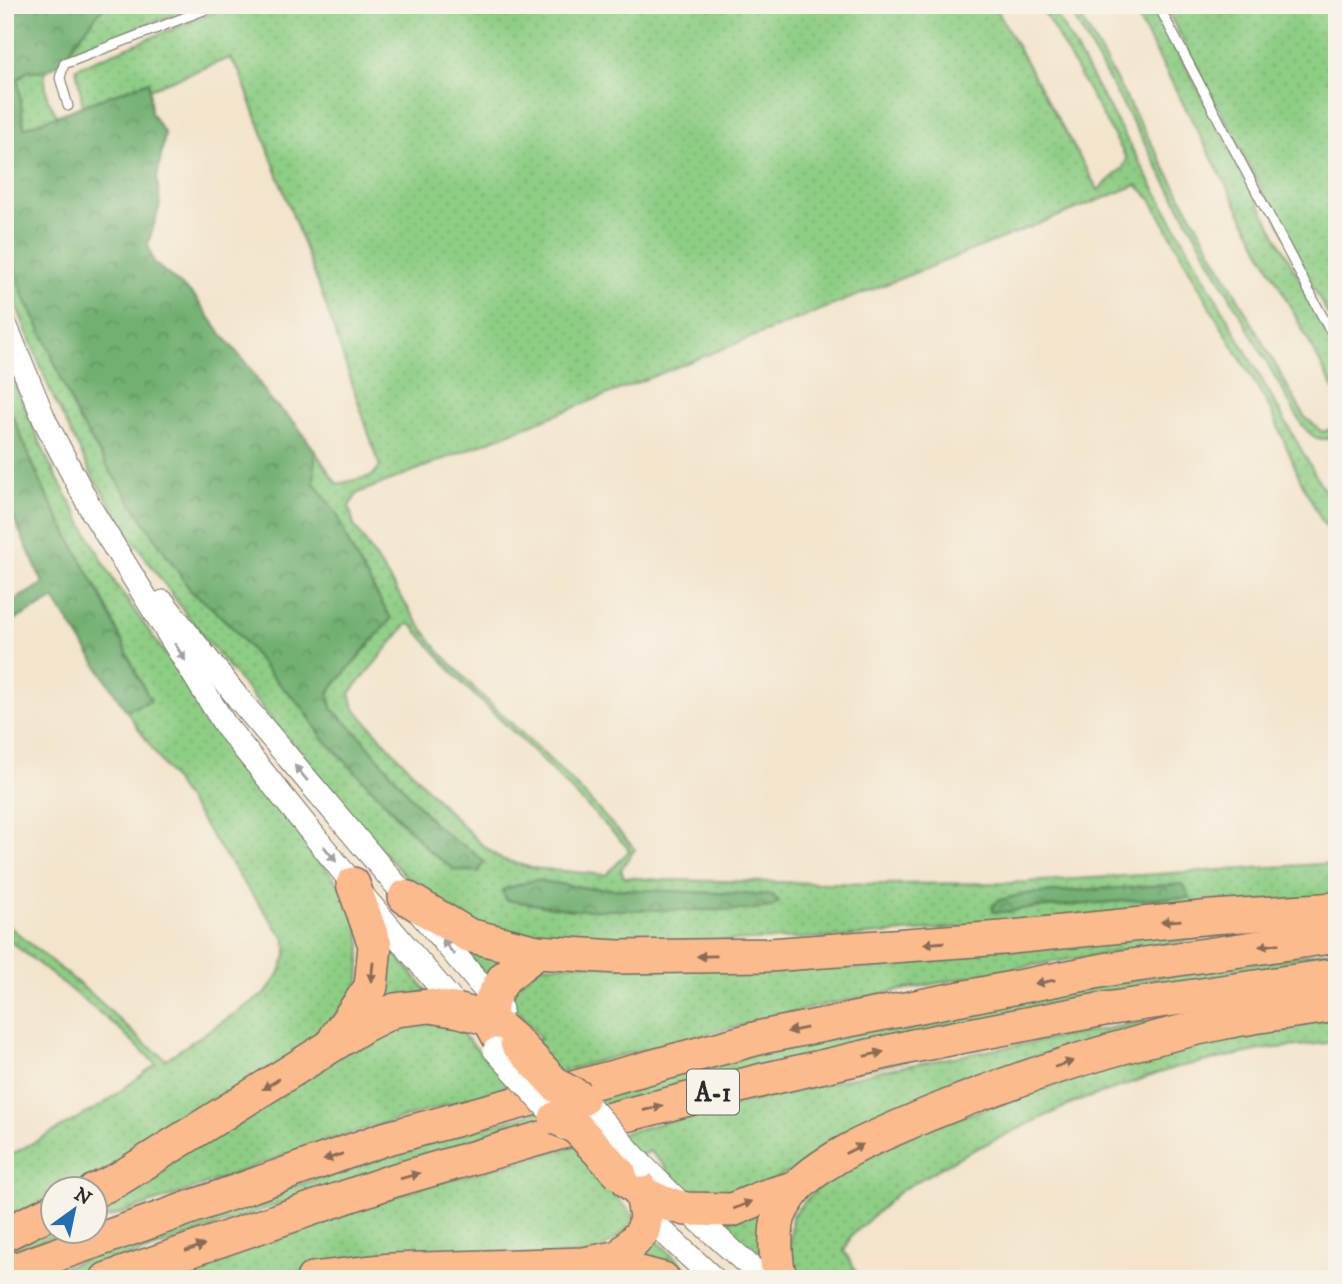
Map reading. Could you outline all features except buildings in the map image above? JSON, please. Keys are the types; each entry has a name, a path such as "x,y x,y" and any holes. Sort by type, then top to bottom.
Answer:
{"highway":[{"path":"329,1048 370,987 375,945 354,884"},
{"path":"405,897 468,934 537,952 618,957 769,955 1002,938 1212,917 1337,909"},
{"name":"A-1","path":"5,1273 384,1139 762,1037 1110,969 1337,936"},
{"path":"498,1030 504,978 537,952"},
{"name":"A-1","path":"107,1279 392,1181 587,1125 767,1079 913,1046 1099,1010 1337,975"},
{"path":"108,1184 363,1026 395,1010 429,1006 498,1030 557,1086 570,1109 575,1126 632,1183 664,1203 686,1209 732,1210 797,1186 827,1163 906,1124 989,1089 1150,1039 1224,1022 1337,1005"},
{"path":"313,1279 391,1270 584,1264 620,1257 643,1231 632,1183"},
{"path":"781,1279 775,1244 779,1216 797,1186"},
{"path":"5,1234 38,1218"},
{"path":"584,1264 663,1279"}],"street":[{"path":"5,324 45,421 92,511 225,725 354,884 498,1030"},
{"path":"92,511 238,698 405,897 498,1030"},
{"path":"632,1183 714,1279"},
{"path":"686,1209 764,1279"}],"lane":[{"path":"68,106 60,78 64,64 217,5"},
{"path":"1158,5 1328,327 1337,337"}],"green space":[{"path":"5,5 105,5 62,62 44,72 29,70 18,79 24,128 149,81 151,113 165,134 157,178 160,205 148,244 154,263 195,297 249,367 271,401 296,424 315,451 314,483 337,514 351,549 391,619 328,692 333,710 361,737 433,823 484,862 478,872 455,870 429,851 323,738 302,707 271,675 234,629 191,591 77,417 46,341 23,295 5,235"},
{"path":"105,5 201,5 97,44 62,62"},
{"path":"231,5 994,5 1098,190 1123,168 1127,159 1040,5 1051,5 1337,513 1337,539 1323,523 1301,481 1272,412 1211,309 1151,199 1137,185 358,493 349,506 354,525 440,652 566,775 635,849 621,869 624,877 879,884 1010,883 1337,863 1337,896 845,937 592,945 478,926 414,885 365,833 194,625 137,546 93,477 52,395 5,271 5,235 23,295 46,341 77,417 191,591 234,629 271,675 302,707 323,738 383,800 405,827 478,872 484,862 433,823 361,737 333,710 328,693 391,619 351,549 337,514 314,483 315,451 337,484 372,476 380,467 324,300 240,73 230,58 149,89 148,82 83,106 76,68","holes":["407,624 412,625 463,684 627,847 629,851 606,875 532,868 501,859 480,843 443,806 354,708 350,693","534,880 587,888 771,895 747,910 573,910 506,900","1107,888 1190,898 993,912 1000,900 1024,894"]},
{"path":"1067,5 1074,5 1304,416 1322,432 1337,427 1337,436 1317,438 1302,425"},
{"path":"1131,5 1153,5 1333,342 1331,350 1337,355 1337,395"},
{"path":"1164,5 1337,5 1337,329 1331,321"},
{"path":"29,70 44,72 47,97 57,116 24,128 18,80"},
{"path":"5,362 50,465 115,583 228,743 355,905 361,944 359,983 318,1040 132,1158 95,1176 38,1176 38,1205 5,1222 5,1158 102,1105 156,1064 117,1027 5,937 5,923 166,1059 266,993 279,974 287,953 285,939 126,710 150,700 104,602 45,492 5,398"},
{"path":"5,398 45,493 104,602 151,701 126,710 54,599 5,625 5,605 43,583 5,499"},
{"path":"1337,451 1337,486 1329,471 1329,456"},
{"path":"534,880 587,888 772,895 779,901 772,907 747,910 573,910 506,900 502,890"},
{"path":"1182,884 1190,898 993,912 993,905 1000,900 1024,894"},
{"path":"1231,927 1231,934 1016,968 824,1005 602,1060 311,1145 108,1218 108,1194 367,1037 414,1021 439,1018 458,1029 492,1065 541,1039 510,1001 510,991 538,966"},
{"path":"386,941 427,992 375,1006"},
{"path":"461,946 504,959 488,977"},
{"path":"1337,950 1337,963 288,1201 67,1279 29,1279 284,1189 473,1130 662,1076 805,1043 1100,985"},
{"path":"1337,1017 1337,1042 1266,1049 1174,1068 1073,1103 963,1155 900,1191 851,1236 844,1251 863,1279 796,1279 789,1260 792,1215 826,1179 914,1133 1142,1055"},
{"path":"1164,1018 1165,1024 812,1161 740,1196 685,1194 664,1174 668,1170 650,1151 597,1178 633,1214 631,1226 596,1254 348,1263 256,1279 158,1279 419,1188 672,1120 883,1070"},
{"path":"770,1207 764,1265 718,1223"},
{"path":"38,1232 38,1242 7,1253 5,1250"},
{"path":"654,1238 697,1278 634,1261"}]}
